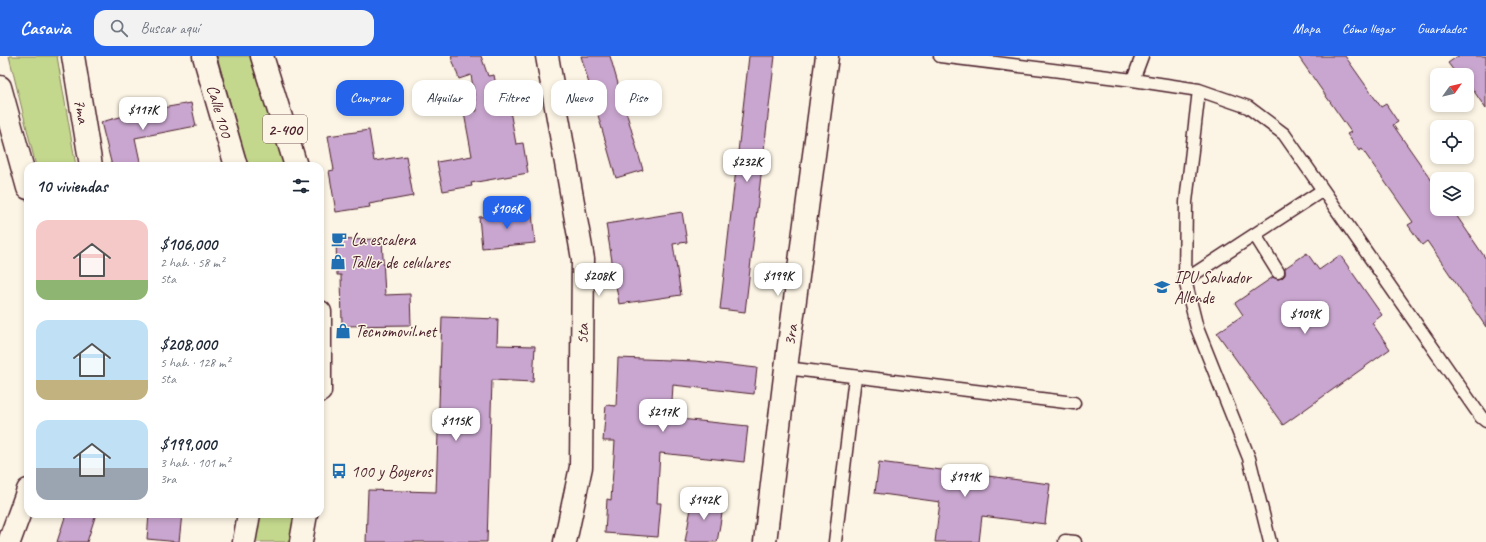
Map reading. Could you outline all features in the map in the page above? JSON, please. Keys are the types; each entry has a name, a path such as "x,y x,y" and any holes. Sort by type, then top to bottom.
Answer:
{"main road":[{"name":"7ma","path":"73,56 91,162"},
{"name":"Calle 100","path":"204,56 235,162"},
{"name":"2-400","path":"262,56 295,162"},
{"name":"5ta","path":"547,56 583,258 581,467 565,542"},
{"name":"3ra","path":"764,542 827,56"},
{"path":"0,87 24,174"},
{"path":"10,542 24,502"},
{"path":"244,542 248,518"},
{"path":"301,542 305,518"}],"lane":[{"path":"940,56 1133,80 1199,90 1248,107 1284,134 1481,417 1486,421"},
{"path":"1133,80 1142,56"},
{"path":"1199,90 1186,202 1185,280 1197,328 1249,458 1270,542"},
{"path":"1185,280 1323,190"},
{"path":"1255,235 1278,272"},
{"path":"786,368 1074,403"},
{"path":"835,542 855,377"}],"green space":[{"path":"9,56 57,56 75,162 35,162"},
{"path":"217,56 251,56 284,162 247,162"},
{"path":"259,518 294,518 290,542 255,542"}],"building":[{"path":"451,56 481,56 488,76 494,75 495,80 484,80 484,116 511,116 516,144 523,143 528,173 471,183 472,186 443,191 437,162 472,156 465,116 476,116 476,80 472,80 471,75 459,79"},
{"path":"581,56 610,56 617,80 615,80 615,116 627,116 643,170 616,178 598,116 607,116 607,80 588,80"},
{"path":"749,56 775,56 745,312 720,309"},
{"path":"1298,56 1345,56 1381,107 1386,104 1398,122 1393,125 1430,178 1430,216 1457,216 1486,259 1486,327 1427,241 1422,245 1408,225 1413,222 1362,149 1359,151 1347,134 1351,132"},
{"path":"1458,56 1486,56 1486,109 1474,91 1474,68 1452,68 1448,63"},
{"path":"191,103 196,126 135,138 140,162 111,162 101,122 139,112"},
{"path":"369,130 374,161 406,156 413,196 369,204 370,207 336,212 329,171 334,170 328,136"},
{"path":"682,212 687,242 673,244 681,295 619,304 606,224"},
{"path":"532,213 535,243 482,248 479,217"},
{"path":"382,239 385,295 410,294 411,325 342,326 341,275 337,275 336,240"},
{"path":"1307,253 1319,270 1340,255 1382,315 1372,323 1390,349 1283,425 1217,333 1243,315 1235,303 1273,277 1278,279 1282,278 1285,275 1285,268"},
{"path":"442,317 498,319 497,345 535,346 533,382 492,380 487,542 366,542 368,490 436,492"},
{"path":"618,358 695,361 757,368 754,394 673,385 671,418 748,426 744,462 660,453 657,503 661,503 658,537 605,533 607,499 611,500 615,441 603,441 606,405 616,406"},
{"path":"879,462 1050,484 1045,524 982,516 979,542 935,542 940,502 875,493"},
{"path":"693,497 724,502 717,542 685,542"},
{"path":"65,518 95,518 87,542 57,542"},
{"path":"149,518 182,518 179,542 147,539"}],"place":[{"name":"La escalera","path":"339,239"},
{"name":"Taller de celulares","path":"338,262"},
{"name":"IPU Salvador Allende","path":"1162,287"},
{"name":"Tecnomovil.net","path":"343,331"},
{"name":"100 y Boyeros","path":"339,471"}]}
